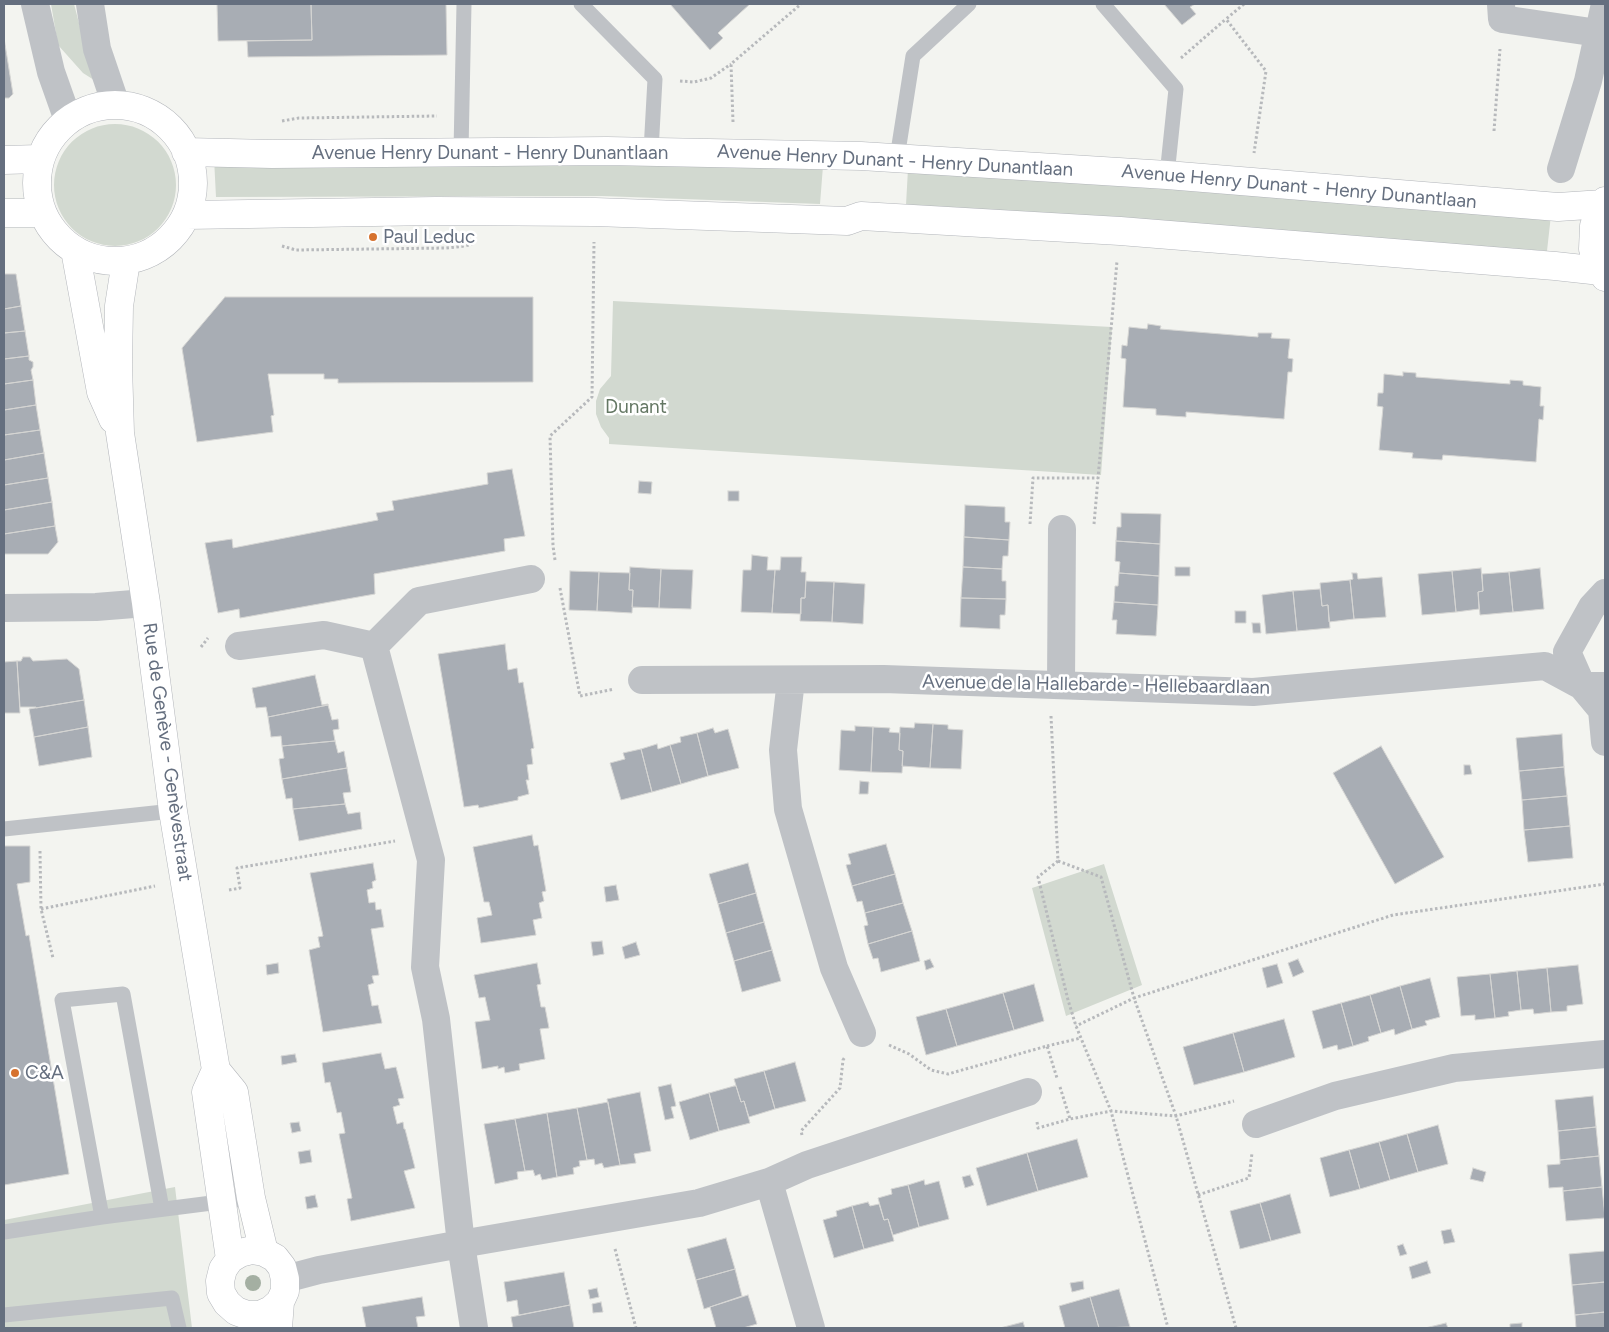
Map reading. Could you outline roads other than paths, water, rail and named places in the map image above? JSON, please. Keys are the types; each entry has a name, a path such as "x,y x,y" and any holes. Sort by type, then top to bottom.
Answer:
{"street":[{"path":"35,4 51,72 68,120"},
{"path":"90,4 97,49 116,105"},
{"path":"1560,169 1588,81 1605,4"},
{"path":"1501,11 1598,33"},
{"path":"116,105 134,107 159,118 176,133 189,157 194,183 187,215 173,236 159,248 126,260 104,261 75,250 57,236 41,213 37,187 39,160 52,137 68,120 96,107 116,105"},
{"name":"Avenue Henry Dunant - Henry Dunantlaan","path":"186,152 272,154 651,151 897,158 1167,175 1558,207 1604,203 1594,226 1594,249 1603,274 1554,266 1120,231 861,216 847,221 595,212 436,211 187,215"},
{"path":"4,160 39,160"},
{"path":"4,213 41,213"},
{"name":"Rue de Genève - Genèvestraat","path":"75,250 101,392 120,434"},
{"name":"Rue de Genève - Genèvestraat","path":"126,260 119,316 120,434 146,603 174,811 216,1070"},
{"path":"1055,685 1062,530"},
{"path":"374,646 419,601 531,579"},
{"path":"1605,593 1592,607 1567,652 1594,686 1602,710 1605,742"},
{"path":"4,608 96,607 146,603"},
{"path":"239,646 324,635 374,646"},
{"path":"374,646 432,860 426,967 436,1019 461,1244 474,1328"},
{"name":"Avenue de la Hallebarde - Hellebaardlaan","path":"642,680 884,679 1253,692 1545,666 1594,686"},
{"path":"791,680 783,750 788,809 834,968 862,1033"},
{"path":"1256,1124 1335,1096 1454,1068 1605,1054"},
{"path":"230,1259 206,1092 216,1070 234,1092 251,1198 264,1252"},
{"path":"281,1303 282,1268 275,1258 264,1252 252,1250 240,1253 230,1259 223,1269 220,1281 221,1293 238,1320 247,1315 260,1315 271,1310 281,1303 311,1272 699,1203 769,1182 807,1165 1028,1092"},
{"path":"769,1182 811,1328"}],"lane":[{"path":"460,152 464,4"},
{"path":"581,4 655,79 651,151"},
{"path":"897,158 913,56 969,4"},
{"path":"1103,4 1176,90 1167,175"},
{"path":"4,829 174,811"},
{"path":"102,1217 62,1000 124,994 162,1210"},
{"path":"4,1232 251,1198"},
{"path":"4,1316 172,1298 179,1328"}],"place":[{"name":"Paul Leduc","path":"373,237"},
{"name":"C&A","path":"15,1073"}],"park label":[{"name":"Dunant","path":"636,407"}]}
